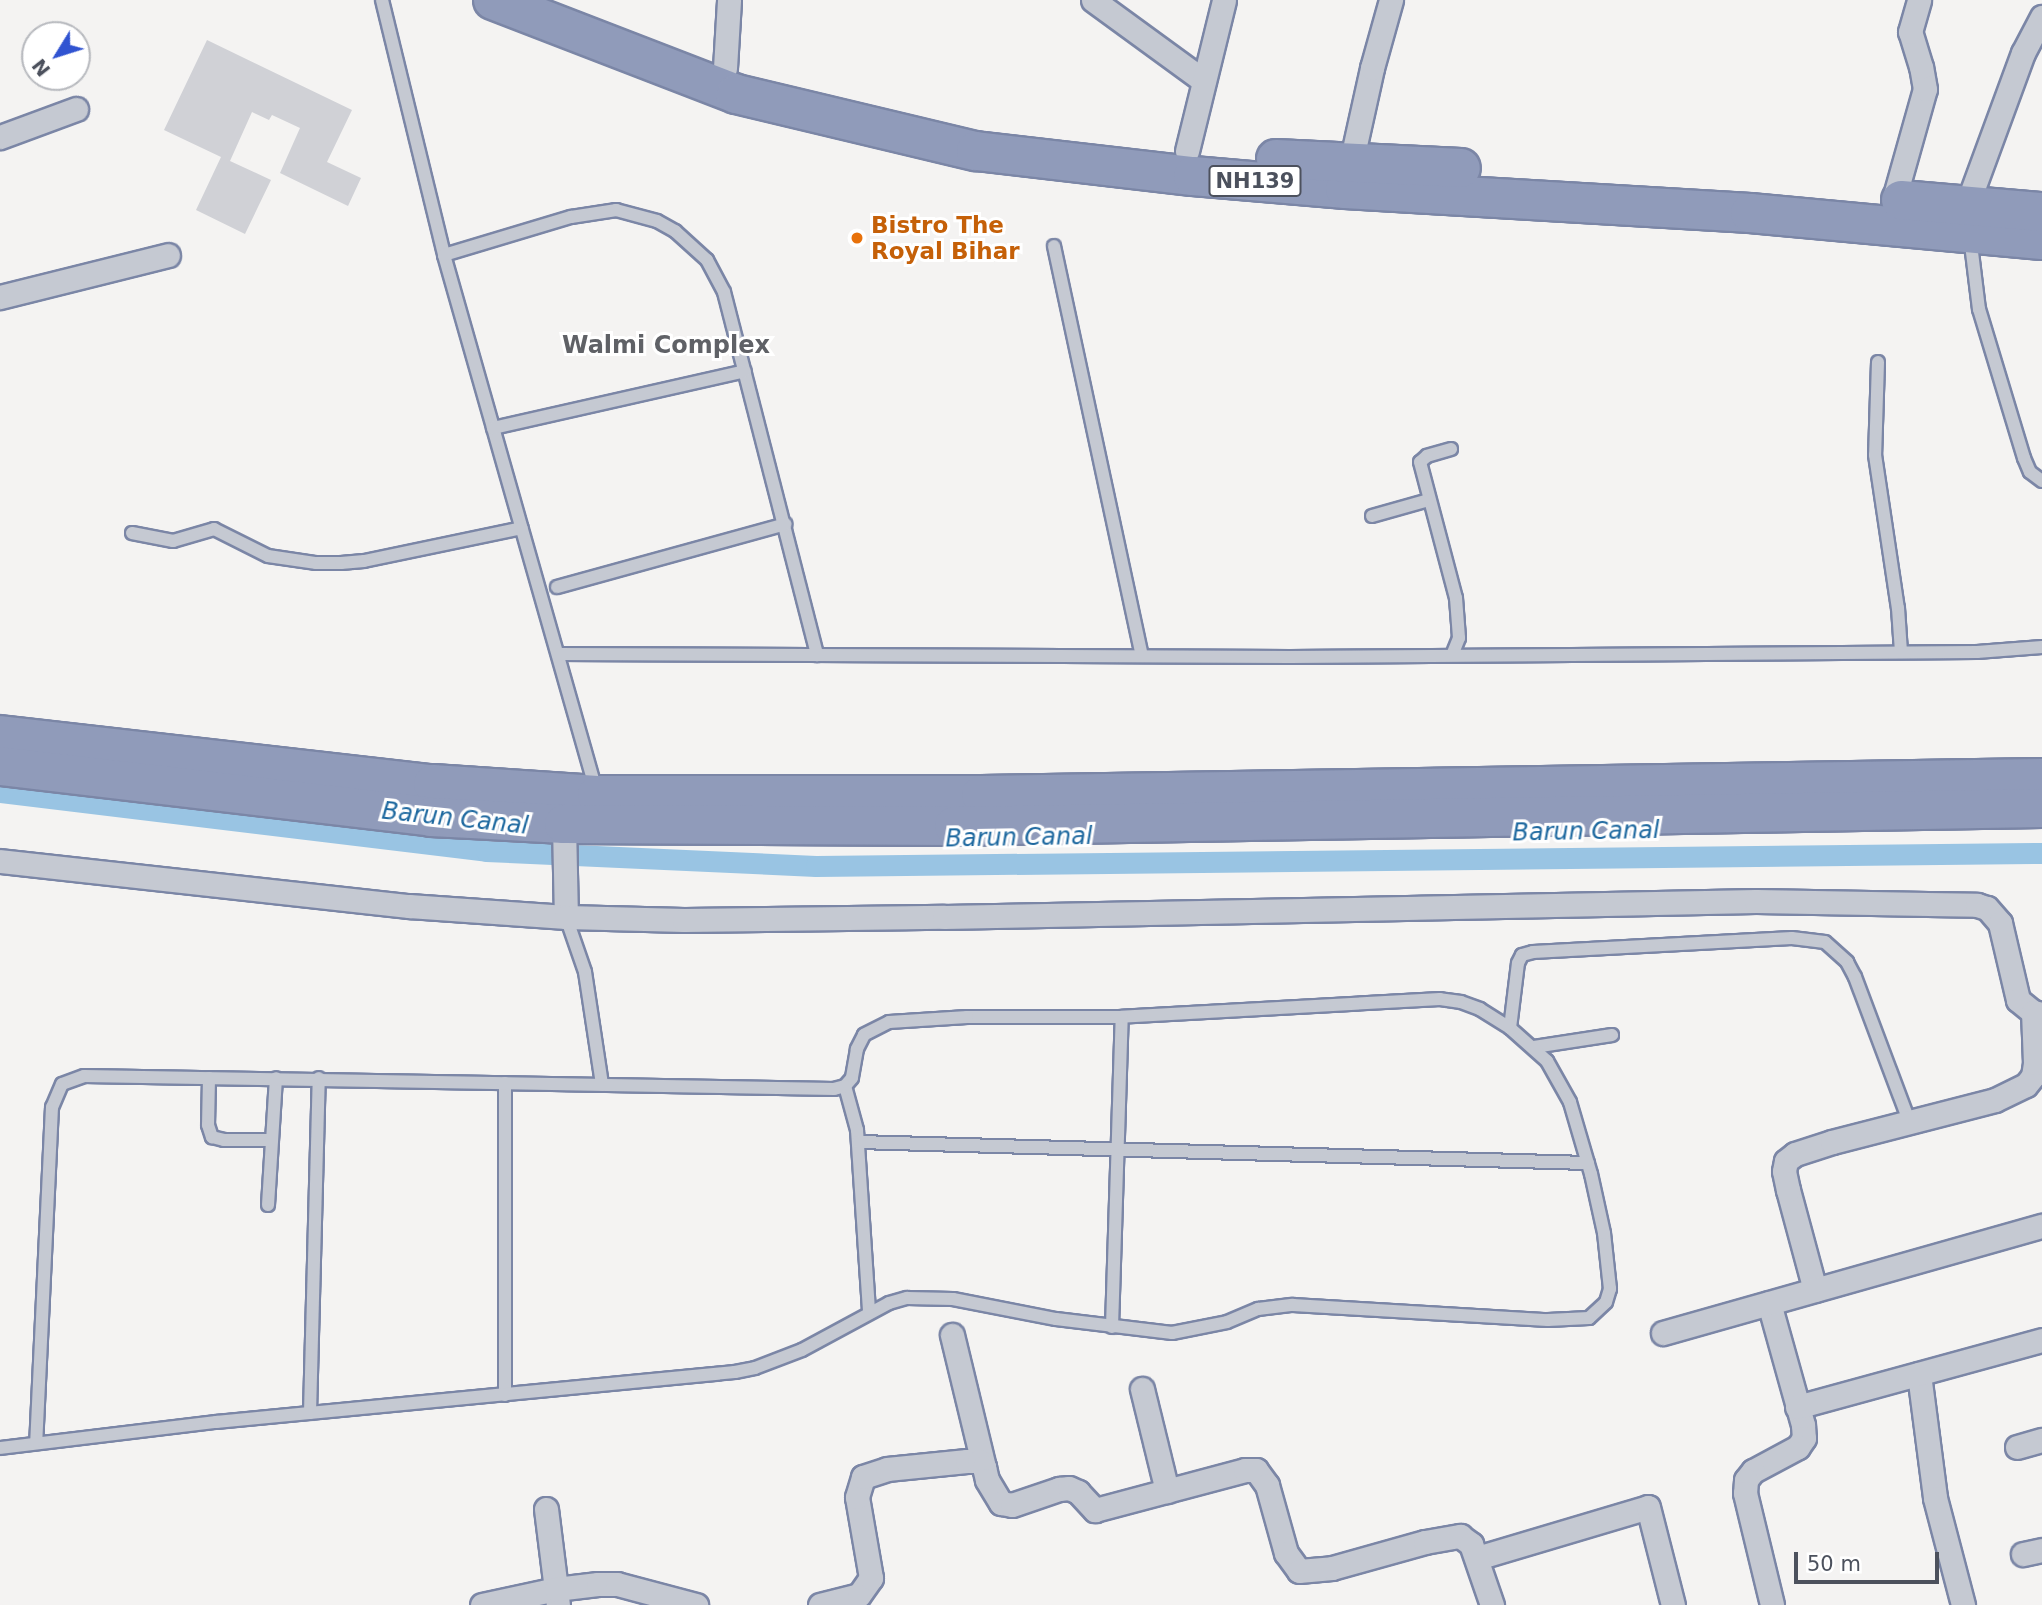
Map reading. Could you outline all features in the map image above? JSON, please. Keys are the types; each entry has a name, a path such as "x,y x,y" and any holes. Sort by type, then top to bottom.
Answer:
{"highway":[{"name":"NH139","path":"493,0 736,94 976,151 1062,163 1894,199 2042,240"},
{"name":"NH139","path":"550,0 725,68 928,118 1269,159 1348,175 1749,213 1968,219 2042,212"},
{"path":"0,735 433,784 597,796 981,794 2042,778"},
{"path":"0,766 564,834 2042,808"}],"street":[{"path":"725,68 729,0"},
{"path":"1093,0 1204,81"},
{"path":"1187,151 1224,0"},
{"path":"1348,175 1372,68 1391,0"},
{"path":"1894,199 1925,89 1922,67 1910,32 1916,1"},
{"path":"1968,219 2023,53 2042,18"},
{"path":"0,137 76,109"},
{"path":"0,297 168,255"},
{"path":"564,834 565,909"},
{"path":"0,860 408,906 565,909 684,920 1756,901 1977,905 1987,908 2000,923 2018,1000 2037,1013 2033,1076 2012,1093 1832,1142 1795,1154 1786,1161 1784,1171 1788,1190 1815,1290"},
{"path":"2035,1063 2042,1087"},
{"path":"1662,1334 2042,1226"},
{"path":"1769,1303 1804,1438 1798,1447 1753,1471 1746,1480 1745,1493 1772,1605"},
{"path":"952,1335 984,1467 1001,1503 1012,1505 1059,1489 1078,1492 1094,1510 1245,1470 1256,1470 1267,1485 1286,1553 1299,1571 1332,1568 1425,1542 1460,1536 1471,1544 1492,1605"},
{"path":"1797,1407 2042,1340"},
{"path":"1919,1374 1935,1499 1963,1605"},
{"path":"1142,1389 1167,1491"},
{"path":"2017,1447 2042,1440"},
{"path":"820,1605 859,1595 871,1577 857,1497 863,1477 887,1469 947,1461 979,1461 984,1467"},
{"path":"1476,1558 1648,1507 1673,1605"},
{"path":"546,1509 557,1597"},
{"path":"482,1605 557,1597 617,1584 696,1605"}],"lane":[{"path":"382,0 444,255 597,796"},
{"path":"444,255 596,212 617,210 657,221 675,231 707,260 724,292 817,655"},
{"path":"1968,219 1973,284 1979,309 2024,458 2030,472 2042,481"},
{"path":"1054,246 1142,656"},
{"path":"1878,362 1875,455 1898,608 1901,652"},
{"path":"493,428 746,371"},
{"path":"1451,449 1427,456 1420,462 1456,598 1459,638 1452,655"},
{"path":"1373,516 1429,500"},
{"path":"557,587 785,524"},
{"path":"132,533 173,541 214,528 268,556 316,563 364,562 522,528"},
{"path":"558,654 1452,655 1978,652 2042,647"},
{"path":"565,909 589,991 602,1085"},
{"path":"1510,1028 1518,963 1522,955 1533,951 1792,938 1825,942 1847,962 1855,977 1909,1121"},
{"path":"0,1448 310,1413 755,1368 802,1350 869,1313 906,1298 953,1299 1112,1327 1186,1332 1227,1322 1258,1309 1293,1305 1548,1320 1589,1318 1606,1302 1610,1289 1604,1233 1570,1102 1547,1060 1510,1028 1480,1009 1461,1002 1440,999 1122,1017 967,1017 889,1022 864,1035 857,1049 852,1077 845,1086 813,1089 319,1078 84,1076 62,1084 52,1107 36,1443"},
{"path":"1112,1327 1122,1017"},
{"path":"1534,1047 1612,1035"},
{"path":"209,1078 208,1125 214,1139 272,1140"},
{"path":"268,1205 276,1078"},
{"path":"310,1413 319,1078"},
{"path":"505,1083 505,1395"},
{"path":"845,1086 858,1142 869,1313"},
{"path":"858,1142 1588,1163"}],"building":[{"path":"207,40 352,110 327,162 361,178 348,206 280,173 300,128 272,115 269,120 252,112 230,161 271,180 245,234 196,210 221,157 164,130"}],"waterway":[{"name":"Barun Canal","path":"0,792 486,851 816,866 2042,853"}],"place":[{"name":"Bistro The Royal Bihar","path":"857,238"}],"district":[{"name":"Walmi Complex","path":"666,346"}]}
